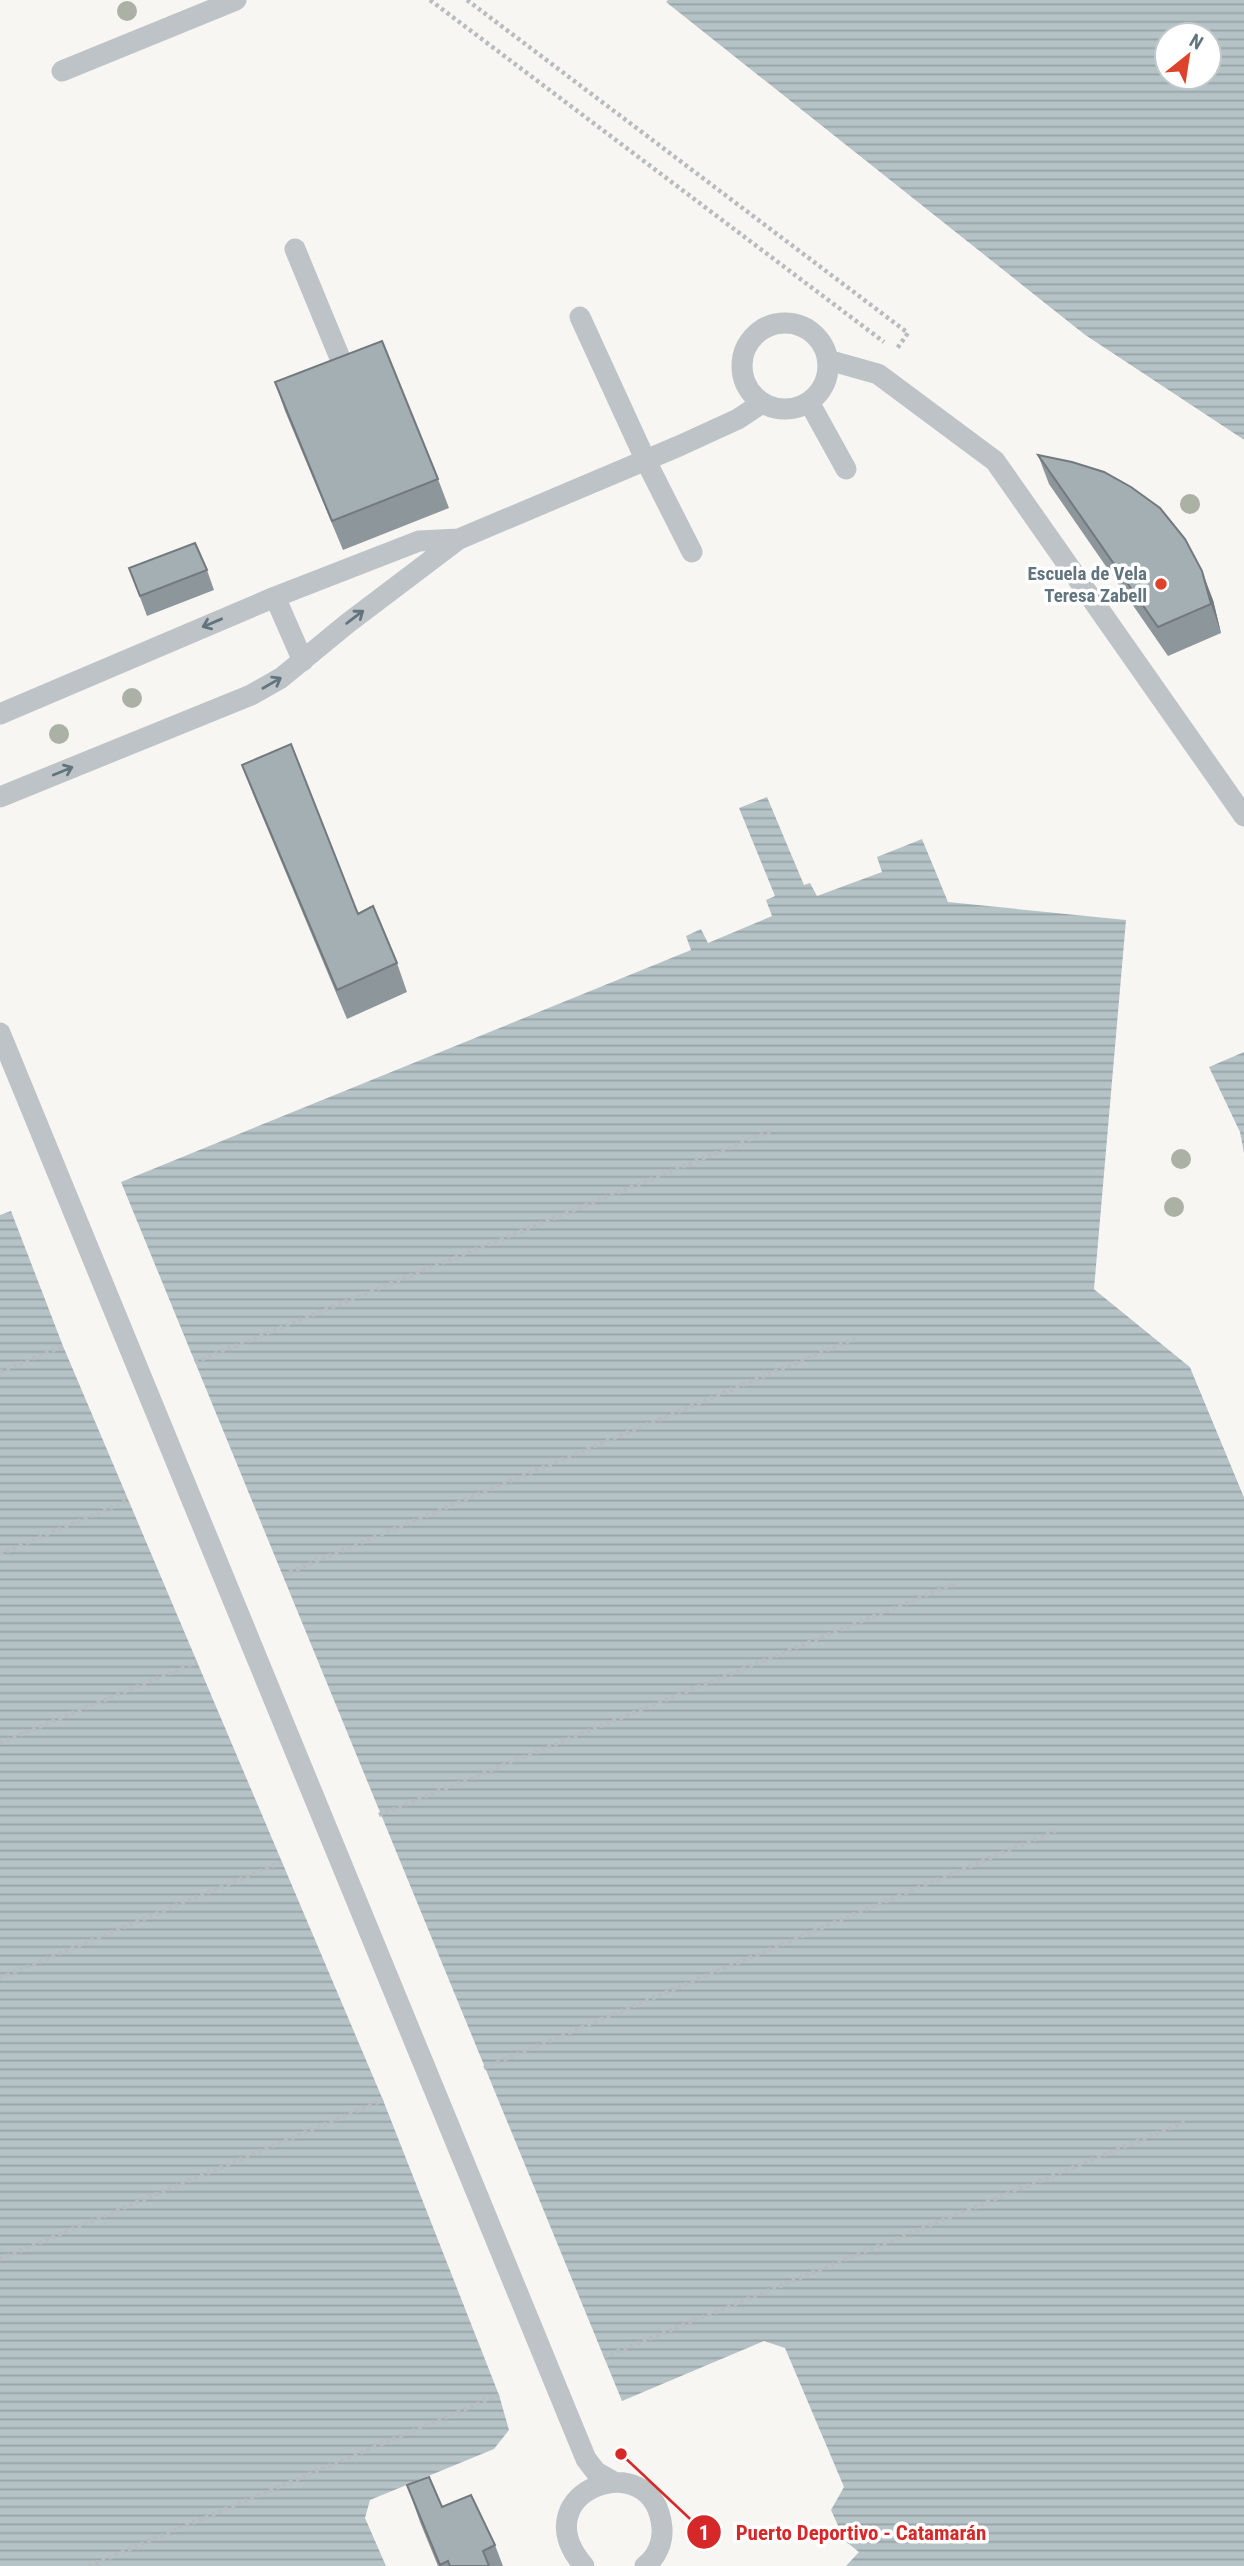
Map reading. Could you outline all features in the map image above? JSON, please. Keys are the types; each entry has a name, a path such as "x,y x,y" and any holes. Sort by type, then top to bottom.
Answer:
{"lane":[{"path":"62,71 236,0"},
{"path":"295,249 340,358"},
{"path":"580,317 646,461 692,552"},
{"path":"798,324 812,332 823,344 828,360 828,376 821,391 809,402 794,409 778,409 762,403 750,392 743,377 742,361 744,350 758,332 770,325 798,324"},
{"path":"828,360 878,374 995,461 1244,816"},
{"path":"809,402 846,468"},
{"path":"0,797 251,695 281,678 348,623 459,539 646,461 738,419 762,403"},
{"path":"0,714 275,597 419,541 459,539"},
{"path":"275,597 303,661"},
{"path":"0,1033 586,2459 596,2472 612,2481"},
{"path":"583,2493 586,2459"},
{"path":"584,2566 574,2554 567,2538 572,2506 583,2493 596,2485 612,2481 629,2483 643,2491 662,2518 663,2534 659,2550 645,2566"}],"path":[{"path":"430,0 895,351 908,333 467,0"},
{"path":"195,1362 771,1131"},
{"path":"283,1575 856,1338"},
{"path":"0,1373 63,1346"},
{"path":"0,1553 129,1500"},
{"path":"379,1815 954,1584"},
{"path":"0,1743 197,1662"},
{"path":"484,2068 1055,1830"},
{"path":"0,1978 282,1861"},
{"path":"0,2259 383,2100"},
{"path":"604,2357 1185,2122"},
{"path":"89,2566 499,2395"}],"shaded area":[{"path":"1244,0 1244,440 1085,335 666,2"},
{"path":"767,797 804,885 810,883 817,896 882,872 877,857 922,839 948,902 1126,920 1094,1289 1190,1367 1244,1497 1244,2566 846,2566 859,2552 845,2541 831,2510 844,2487 785,2348 764,2341 622,2401 121,1182 691,950 686,936 701,929 708,943 772,916 766,900 775,896 739,808"},
{"path":"1244,1052 1244,1153 1240,1132 1209,1067"},
{"path":"11,1211 63,1346 383,2100 499,2395 509,2430 494,2449 370,2500 365,2518 386,2566 0,2566 0,1215"}],"pier":[{"path":"663,0 1085,335 1244,440 1244,443 1083,338 664,5"},
{"path":"1094,1289 1101,1289 1193,1365 1244,1488 1244,1497 1190,1367"}],"building":[{"path":"382,341 438,479 332,521 275,382"},
{"name":"Escuela de Vela Teresa Zabell","path":"1038,455 1104,472 1160,508 1185,539 1202,571 1211,604 1158,627"},
{"path":"195,543 207,570 140,596 129,568"},
{"path":"291,744 358,914 373,906 397,963 337,990 242,765"},
{"path":"429,2477 442,2507 471,2495 495,2545 483,2551 489,2566 450,2566 448,2561 440,2565 407,2485"}],"place":[{"name":"Escuela de Vela Teresa Zabell","path":"1161,584"},
{"name":"Puerto Deportivo - Catamarán","path":"621,2454"}]}
